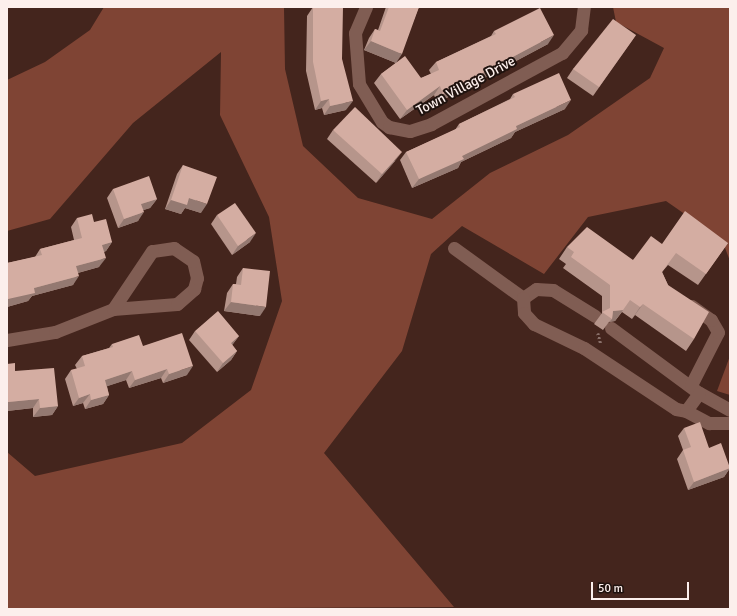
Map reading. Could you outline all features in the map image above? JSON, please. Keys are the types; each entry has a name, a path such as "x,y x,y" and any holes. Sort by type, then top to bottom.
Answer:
{"street":[{"name":"Town Village Drive","path":"366,7 355,32 359,84 382,122 389,127 410,131 431,124 562,53 581,30 584,7"},
{"path":"7,340 55,332 113,309 182,302 196,284 192,261 174,248 152,251 113,309"},
{"path":"454,248 523,298"},
{"path":"523,298 536,289 553,290 595,316"},
{"path":"523,298 524,313 534,324 584,348 676,409 686,411 709,423 730,423"},
{"path":"678,298 711,320 718,332 686,411"},
{"path":"611,328 695,389 730,410"}],"shaded area":[{"path":"104,7 284,7 285,69 303,146 358,198 432,219 490,173 568,135 650,78 664,48 616,22 613,7 730,7 730,261 722,240 666,201 588,217 544,274 462,226 431,254 402,351 324,453 454,607 7,609 7,452 35,476 182,443 251,390 282,301 269,217 220,115 221,52 133,123 50,219 7,231 7,80 45,62 90,30"},
{"path":"730,356 730,395 717,391"}],"building":[{"path":"313,7 343,7 342,59 353,101 330,106 329,99 321,101 313,62"},
{"path":"389,7 419,7 402,54 371,41 375,29 380,31"},
{"path":"540,8 554,35 443,94 440,86 407,110 381,74 405,56 421,78 439,70 436,62 496,34 494,31"},
{"path":"613,19 636,35 599,87 573,69"},
{"path":"559,73 571,100 516,126 517,129 462,156 464,159 419,179 406,152 460,127 459,124 515,97 513,94"},
{"path":"355,107 402,152 382,174 333,130"},
{"path":"183,165 217,177 207,204 189,198 187,205 171,200"},
{"path":"149,176 157,199 141,204 144,212 124,219 113,189"},
{"path":"235,203 256,233 238,246 217,215"},
{"path":"685,211 728,243 706,274 676,253 662,272 668,285 709,312 694,339 643,304 640,307 630,300 623,310 613,311 612,319 602,312 610,308 610,285 571,257 574,252 567,247 587,227 633,260 651,236 662,244"},
{"path":"92,214 94,222 106,219 112,242 102,245 106,258 76,266 79,276 34,288 35,293 8,299 7,263 42,255 40,249 82,238 77,218"},
{"path":"243,268 270,271 266,307 231,302 233,284 241,285"},
{"path":"218,311 239,336 231,343 237,351 223,363 195,331"},
{"path":"182,333 193,366 169,374 167,369 135,380 132,371 105,380 109,395 91,400 90,394 79,398 71,370 85,366 82,356 113,347 112,344 139,335 143,346"},
{"path":"15,363 15,371 54,368 58,406 40,408 39,399 8,402 7,364"},
{"path":"700,422 709,448 721,443 730,468 694,482 683,450 691,447 684,428"}]}
